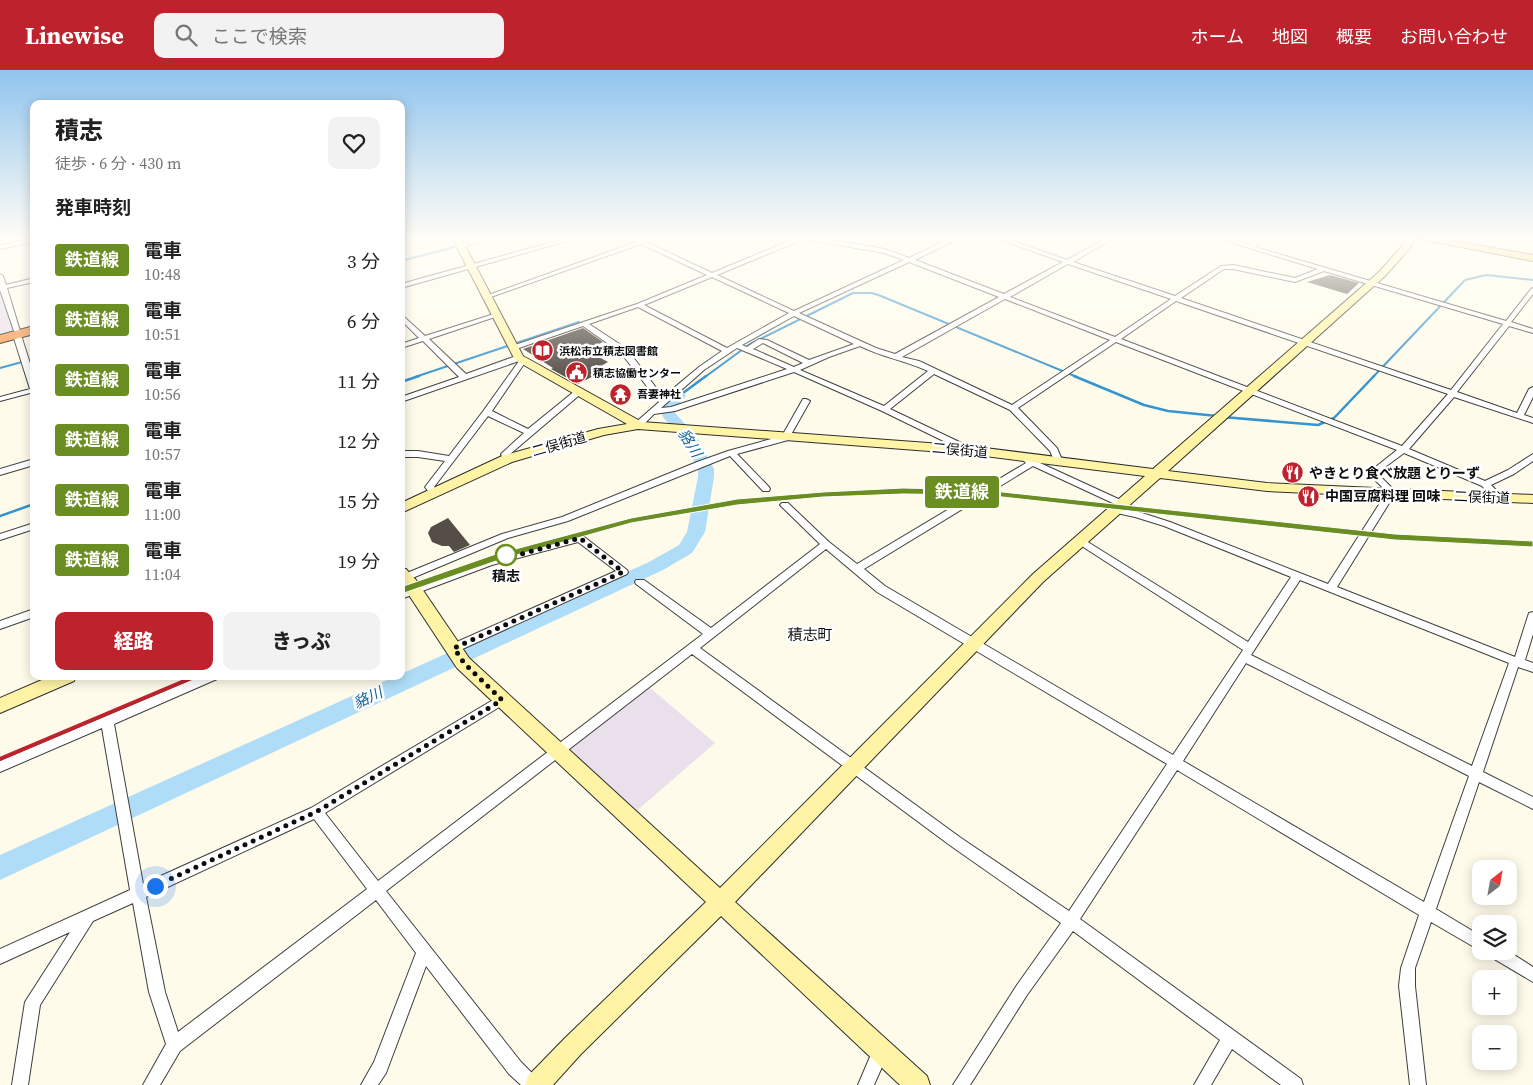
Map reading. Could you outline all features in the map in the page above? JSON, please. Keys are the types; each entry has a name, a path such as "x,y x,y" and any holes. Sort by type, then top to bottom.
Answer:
{"highway":[{"path":"0,337 30,330"}],"street":[{"path":"479,285 520,359 638,425 656,411 682,384 727,351 767,342 809,363"},
{"path":"486,297 519,285"},
{"path":"512,345 585,324 639,305 686,285"},
{"path":"733,285 860,344 916,363 1013,408 1054,450 1058,460"},
{"path":"744,347 799,316 860,285"},
{"path":"973,285 1404,450 1485,484 1499,498"},
{"path":"896,357 1025,285"},
{"path":"1136,285 1533,421"},
{"path":"1013,408 1195,285"},
{"path":"537,1085 573,1046 721,902 1038,578 1368,285"},
{"path":"1379,285 1533,331"},
{"path":"2,288 30,376"},
{"path":"1330,589 1359,546 1374,517 1392,492 1372,473 1404,450 1452,394 1533,290"},
{"path":"639,305 727,351"},
{"path":"405,345 496,315"},
{"path":"405,320 465,378"},
{"path":"585,324 624,351 663,402"},
{"path":"656,411 672,409 793,370 826,355 860,344"},
{"path":"744,347 885,409 968,450"},
{"path":"405,399 520,359"},
{"path":"434,493 429,487 487,412 520,359"},
{"path":"885,409 933,371"},
{"path":"0,399 30,390"},
{"path":"1520,416 1533,391"},
{"path":"507,459 505,454 580,392"},
{"path":"406,584 505,536 565,519 731,452 785,438 806,401"},
{"path":"487,412 529,433"},
{"name":"二俣街道","path":"405,507 507,459 602,432 638,425 785,438 968,450 1027,460 1058,460 1267,486 1392,492 1397,494 1533,499"},
{"path":"731,452 766,489"},
{"path":"405,453 452,459"},
{"path":"1485,484 1510,472 1533,457"},
{"path":"857,569 1027,460 1118,507 1167,524 1533,668"},
{"path":"0,472 30,463"},
{"path":"785,505 826,544 881,589 1472,939"},
{"path":"0,537 30,527"},
{"path":"406,584 580,538 623,572 459,656"},
{"path":"1080,541 1246,652 1533,803"},
{"path":"151,1085 174,1045 558,752 826,544"},
{"path":"961,1085 1022,990 1071,922 1297,576"},
{"path":"640,582 710,634"},
{"path":"406,584 459,656 502,700 918,1085"},
{"path":"0,625 30,614"},
{"path":"1418,1085 1407,986 1408,968 1533,616"},
{"path":"692,648 956,842 1071,922 1294,1085"},
{"path":"0,706 59,680"},
{"path":"0,767 203,680"},
{"path":"0,957 316,812 502,700"},
{"path":"107,720 137,894 157,992 174,1045"},
{"path":"316,812 424,952 516,1068 532,1085"},
{"path":"20,1085 33,1002 87,918"},
{"path":"369,1085 380,1067 424,952"},
{"path":"1509,960 1533,974"},
{"path":"1202,1085 1230,1038"},
{"path":"866,1085 881,1051"}],"shaded area":[{"path":"0,289 13,330 0,333"},
{"path":"649,687 715,743 633,814 566,752"}],"building":[{"path":"1318,285 1356,285 1347,294"},
{"path":"583,328 603,342 586,350 608,362 601,366 607,369 578,384 551,369 553,368 523,349"},
{"path":"448,518 470,545 454,552 449,546 442,546 432,542 428,533 431,527"}],"waterway":[{"path":"1373,377 1460,285"},
{"path":"705,377 750,344 853,293 872,293 881,296 1077,377"},
{"path":"415,377 579,322"},
{"path":"0,368 22,362"},
{"path":"405,381 419,376"},
{"path":"679,396 706,376"},
{"path":"1074,376 1144,405 1168,411 1217,416"},
{"path":"1223,417 1318,425 1334,418 1374,376"},
{"name":"貉川","path":"0,868 656,566 686,549 696,532 706,469 689,437 668,414 666,408 679,396"},
{"path":"0,516 30,505"}],"railway":[{"path":"501,556 631,521 737,502 823,494 903,491 1002,494 1395,537 1533,544"},
{"path":"405,590 505,554"},
{"path":"0,759 187,680"}],"train":[{"name":"鉄道線","path":"405,589 496,557 631,520 737,502 823,494 903,491 984,492 1395,537 1533,544"}],"place":[{"name":"浜松市立積志図書館","path":"543,351"},
{"name":"積志協働センター","path":"577,373"},
{"name":"吾妻神社","path":"621,394"},
{"name":"やきとり食べ放題 とりーず","path":"1293,473"},
{"name":"中国豆腐料理 回味","path":"1309,496"},
{"name":"積志","path":"506,555"}],"district":[{"name":"積志町","path":"810,635"}],"route":[{"path":"155,886 316,812 502,700 464,663 454,648 623,572 580,538 507,558 506,555"}]}
